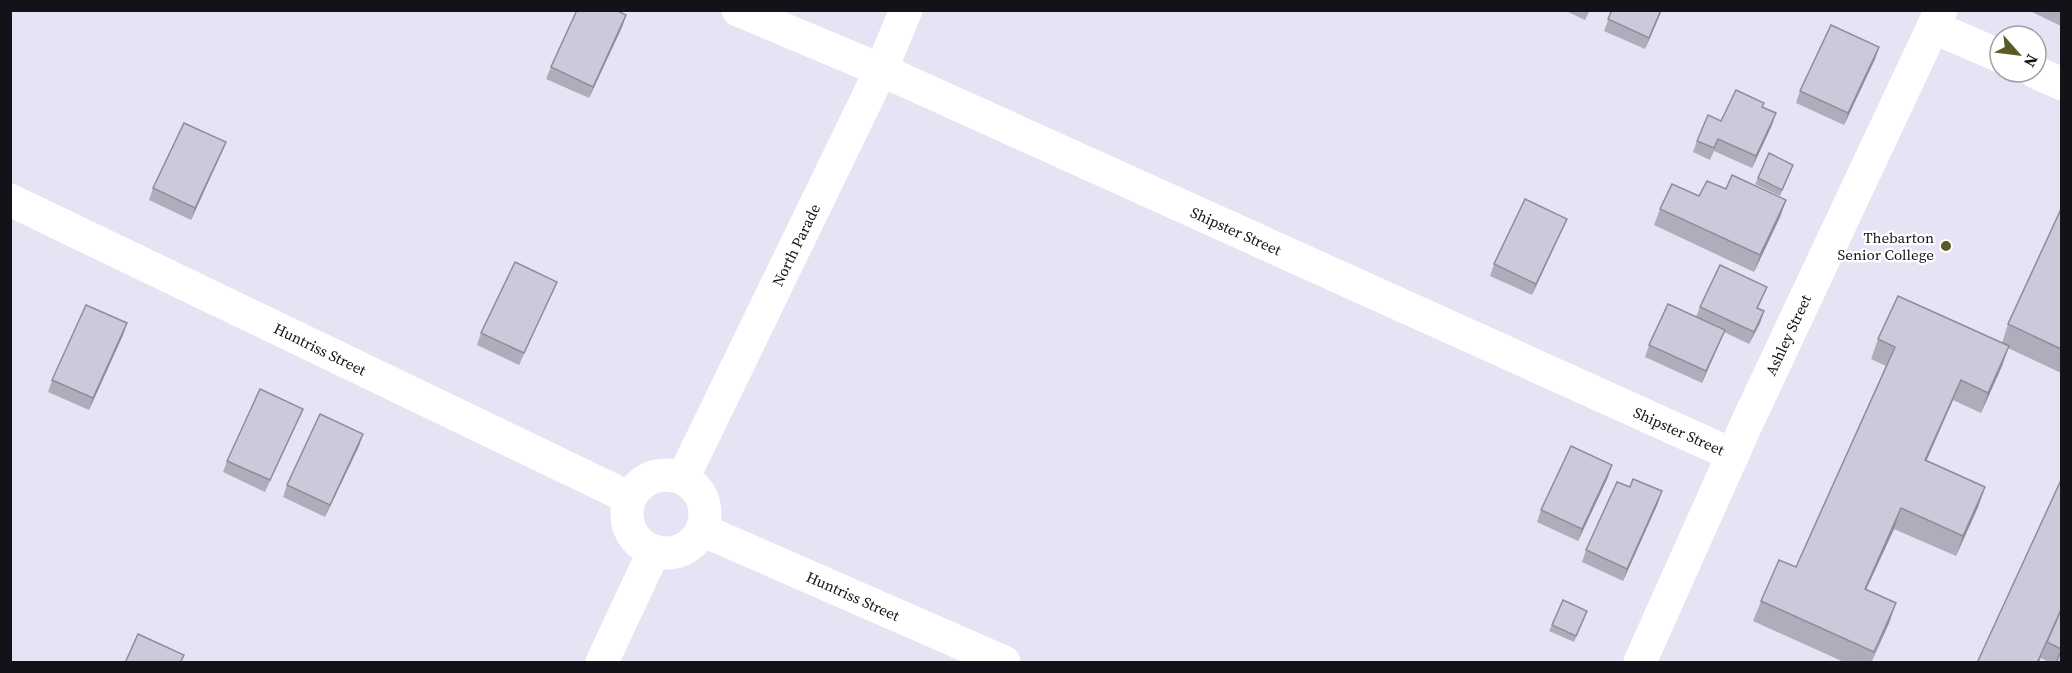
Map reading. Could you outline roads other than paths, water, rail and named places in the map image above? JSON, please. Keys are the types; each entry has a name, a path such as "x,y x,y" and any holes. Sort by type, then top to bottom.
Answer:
{"street":[{"name":"Shipster Street","path":"738,10 881,70 1733,455"},
{"name":"North Parade","path":"683,478 881,70 906,10"},
{"path":"1936,16 1988,49"},
{"name":"Ashley Street","path":"1640,663 1733,455 1936,16"},
{"name":"Huntriss Street","path":"10,200 630,498"},
{"path":"665,474 683,478 695,487 705,506 702,530 694,542 673,553 654,551 637,541 627,519 630,498 644,481 665,474"},
{"name":"Huntriss Street","path":"702,530 1004,663"},
{"path":"602,663 654,551"}],"place":[{"name":"Thebarton Senior College","path":"1946,246"}]}
